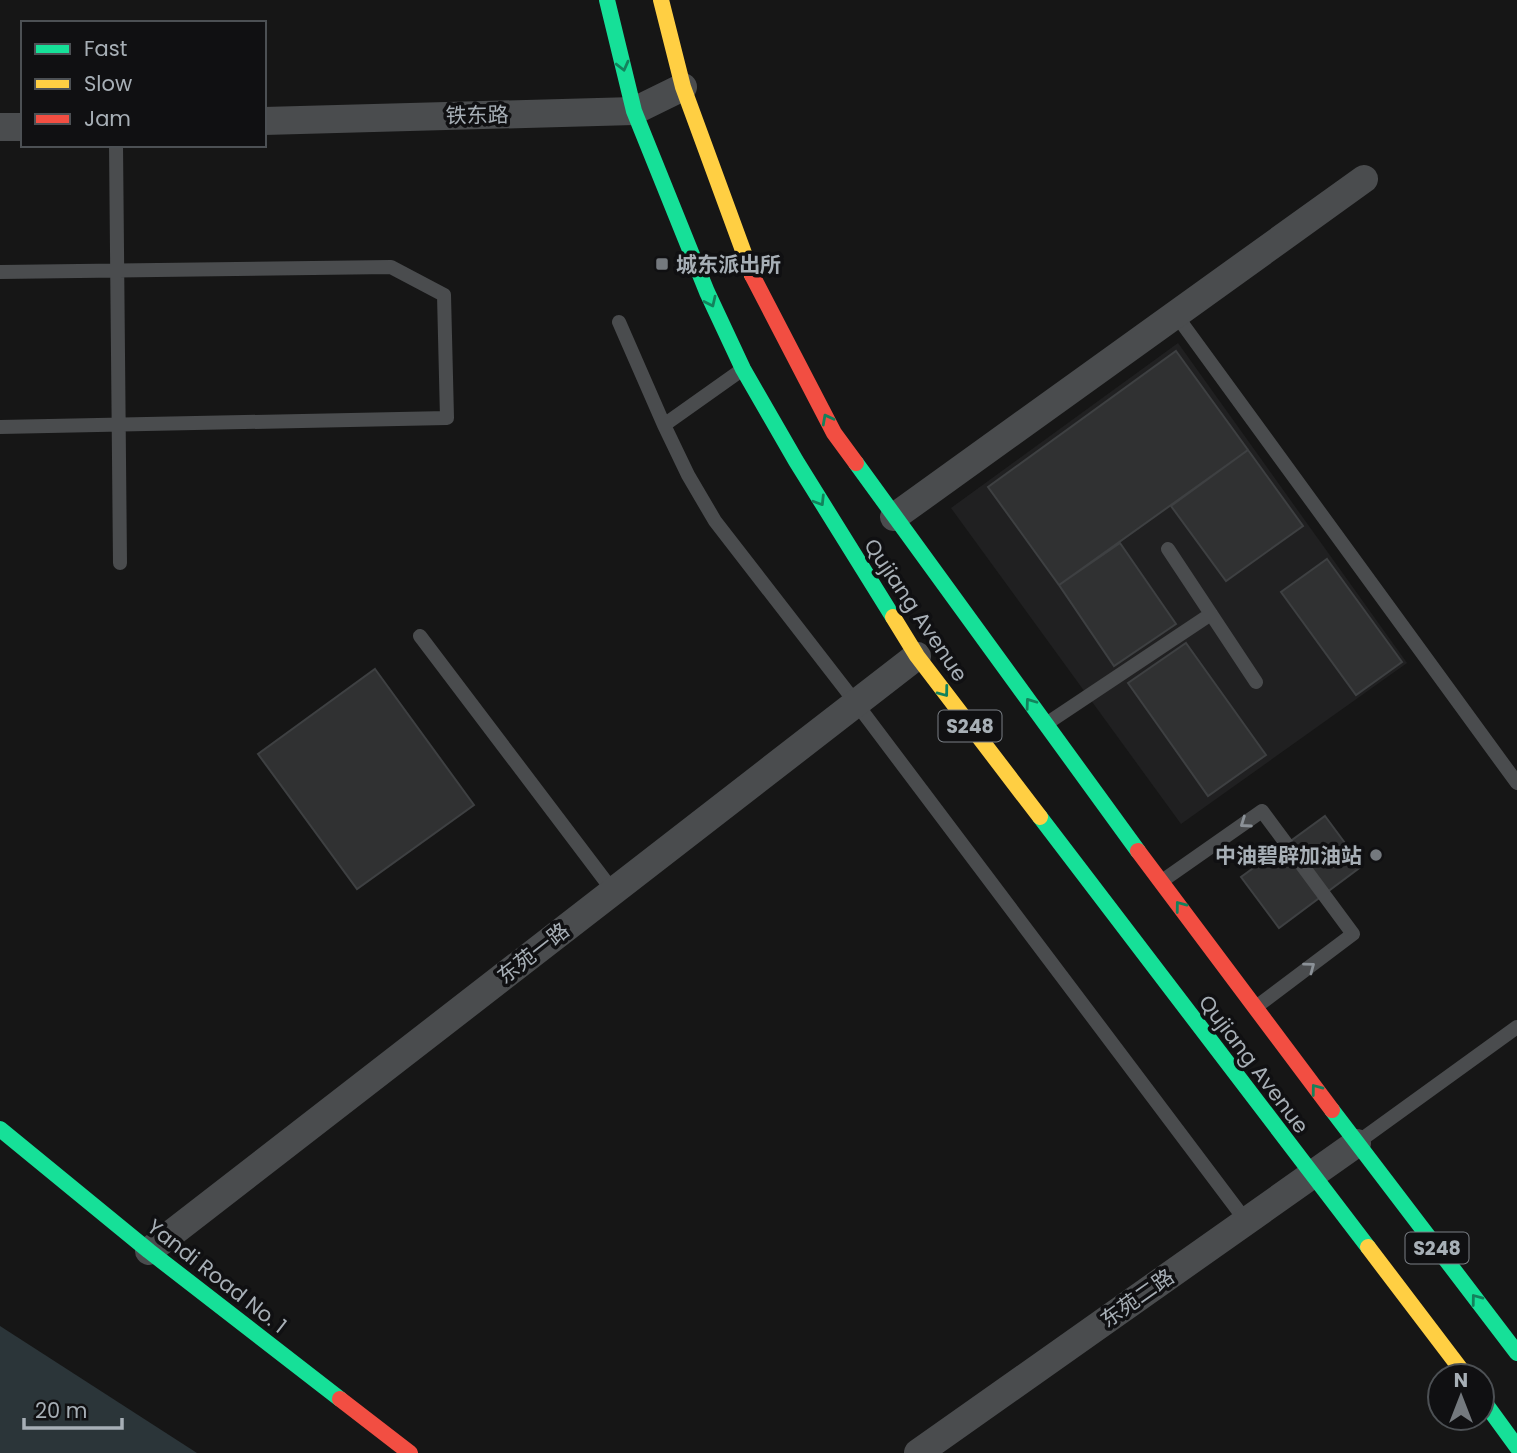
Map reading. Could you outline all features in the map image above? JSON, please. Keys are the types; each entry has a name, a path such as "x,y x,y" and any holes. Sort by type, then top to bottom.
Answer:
{"main road":[{"name":"Qujiang Avenue","path":"607,0 634,111 702,280 743,369 796,461 916,656 1455,1362"},
{"name":"Qujiang Avenue","path":"662,0 684,88 751,273 834,433 1161,882 1517,1353"},
{"name":"Yandi Road No. 1","path":"0,1129 149,1251 410,1453"},
{"path":"1496,1418 1517,1447"}],"street":[{"name":"铁东路","path":"266,121 634,111 684,88"},
{"path":"0,127 21,127"},
{"path":"894,517 1364,179"},
{"name":"东苑一路","path":"149,1251 916,656"},
{"name":"东苑二路","path":"918,1453 1357,1143"}],"lane":[{"path":"116,147 120,563"},
{"path":"0,272 391,267 444,295 447,418 0,427"},
{"path":"1176,314 1517,783"},
{"path":"619,321 664,425 688,475 715,521 856,703 1246,1221"},
{"path":"664,425 743,369"},
{"path":"1168,549 1256,682"},
{"path":"1046,724 1210,614"},
{"path":"420,636 613,891"},
{"path":"1161,882 1262,811 1353,934 1255,1008"},
{"path":"1357,1143 1517,1027"}],"shaded area":[{"path":"1178,343 1407,663 1181,824 951,508"},
{"path":"0,1326 197,1453 0,1453"}],"building":[{"path":"1176,351 1248,450 1059,585 988,487"},
{"path":"1248,450 1303,526 1226,581 1171,506"},
{"path":"1120,543 1176,624 1114,666 1059,585"},
{"path":"1327,559 1402,662 1356,695 1281,592"},
{"path":"1186,643 1266,755 1208,796 1128,683"},
{"path":"375,669 474,805 357,889 258,754"},
{"path":"1325,816 1362,866 1279,928 1241,877"}],"traffic: fast":[{"path":"607,0 634,111 707,292 743,369 796,461 893,617"},
{"path":"856,463 1138,851"},
{"path":"1040,817 1368,1247"},
{"path":"1332,1110 1517,1353"},
{"path":"0,1129 149,1251 340,1399"},
{"path":"1496,1418 1517,1447"}],"traffic: slow":[{"path":"661,0 683,87 752,275"},
{"path":"893,617 917,656 1040,817"},
{"path":"1368,1247 1455,1362"}],"traffic: jam":[{"path":"752,275 834,433 856,463"},
{"path":"1138,851 1332,1110"},
{"path":"340,1399 410,1453"}],"place":[{"name":"城东派出所","path":"662,264"},
{"name":"中油碧辟加油站","path":"1376,855"}]}
